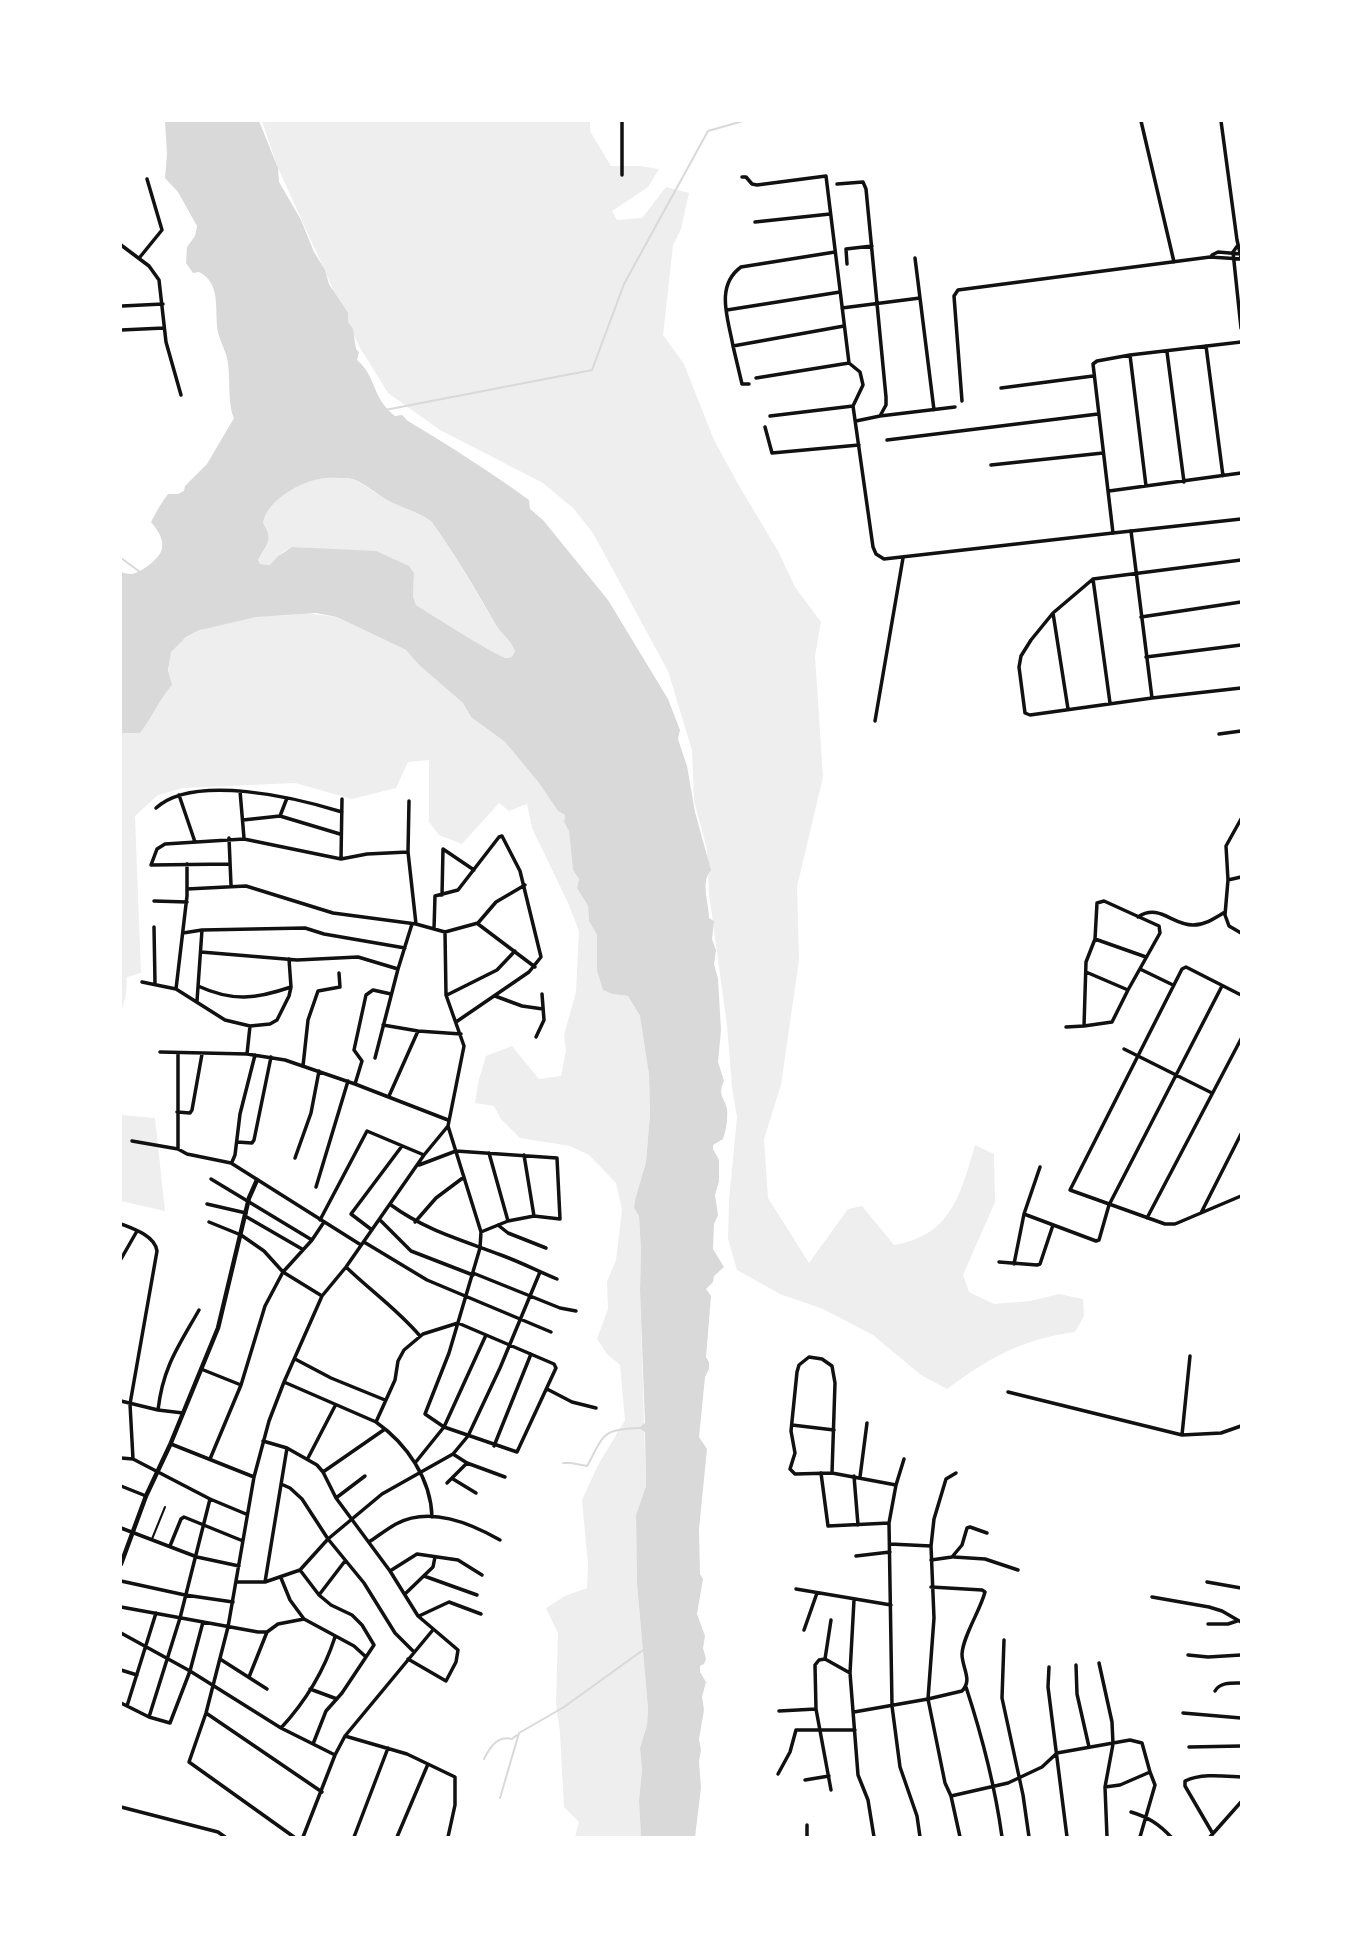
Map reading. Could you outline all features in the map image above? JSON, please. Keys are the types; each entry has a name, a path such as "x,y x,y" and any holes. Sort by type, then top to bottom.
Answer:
{"main road":[{"path":"121,1564 146,1496 171,1443 218,1328 248,1202 257,1180"}],"street":[{"path":"622,121 622,175"},
{"path":"1141,121 1174,262"},
{"path":"1221,121 1241,256"},
{"path":"742,177 745,176 752,184 757,185 824,175 849,363 860,372 863,385 853,406 873,547 880,557 889,560 1241,519"},
{"path":"140,258 162,230 147,179"},
{"path":"837,184 859,181 865,184 886,397 886,405 880,416"},
{"path":"755,222 830,214"},
{"path":"121,245 140,258 155,272 159,280 164,328 181,395"},
{"path":"1238,245 1233,252 1233,258 1241,328"},
{"path":"848,264 846,249 872,246"},
{"path":"749,384 742,384 727,310 725,286 732,273 741,267 835,252"},
{"path":"1210,257 1218,252 1233,252 1241,256"},
{"path":"962,401 955,292 958,290 1210,257 1241,256"},
{"path":"915,258 934,410"},
{"path":"727,310 840,292"},
{"path":"842,309 920,298"},
{"path":"122,306 132,308 163,304"},
{"path":"733,346 844,326"},
{"path":"121,330 164,328"},
{"path":"1113,533 1093,376 1095,362 1130,355 1241,342"},
{"path":"1206,346 1223,476"},
{"path":"1167,352 1184,482"},
{"path":"1130,355 1146,486"},
{"path":"756,378 849,363"},
{"path":"1001,388 1093,376"},
{"path":"770,416 853,406"},
{"path":"856,421 955,407"},
{"path":"887,440 1098,414"},
{"path":"765,427 772,453 859,445"},
{"path":"991,465 1103,453"},
{"path":"1109,491 1241,473"},
{"path":"1131,531 1152,698"},
{"path":"875,721 903,558"},
{"path":"1241,560 1093,579 1053,613 1031,640 1021,656 1019,667 1025,713 1030,715 1241,688"},
{"path":"1093,579 1110,703"},
{"path":"1141,617 1241,602"},
{"path":"1053,613 1068,709"},
{"path":"1146,657 1241,645"},
{"path":"1219,734 1241,731"},
{"path":"156,808 163,801 179,795 226,789 287,798 342,812"},
{"path":"240,791 244,839"},
{"path":"179,795 195,842"},
{"path":"280,816 287,798"},
{"path":"341,859 342,799"},
{"path":"375,1058 398,969 414,924 408,852 408,801"},
{"path":"243,820 280,816 340,834"},
{"path":"1241,819 1226,846 1228,880 1225,912 1225,920 1229,926 1241,933"},
{"path":"434,929 434,897 458,890 501,836 515,858 525,885 541,953 535,967 456,1022"},
{"path":"229,838 231,886"},
{"path":"230,864 151,865 154,854 161,846 229,838 341,859 367,854 408,852"},
{"path":"442,895 442,849 474,870"},
{"path":"176,989 187,902 187,864"},
{"path":"1228,880 1241,877"},
{"path":"187,889 246,886 351,917 414,924 445,932 478,923 496,902 525,885"},
{"path":"154,901 187,902"},
{"path":"1066,1027 1084,1026 1112,1022 1160,929 1100,901 1097,903 1094,920 1095,939 1086,962 1084,1026"},
{"path":"1138,917 1148,911 1162,913 1191,925 1207,922 1225,912"},
{"path":"478,923 535,967"},
{"path":"154,927 155,983"},
{"path":"183,933 202,930 305,928 324,934 405,948"},
{"path":"197,1002 202,930"},
{"path":"376,1422 395,1380 398,1361 404,1350 420,1336 458,1323 555,1366 518,1451 494,1446 444,1427 425,1414 446,1362 458,1323 466,1297 480,1248 481,1232 448,1126 464,1046 446,995 445,932"},
{"path":"1095,939 1146,957"},
{"path":"446,995 497,970 514,951"},
{"path":"201,952 297,960 358,957 398,969"},
{"path":"142,982 176,989 225,1020 250,1026 270,1024 276,1020 289,996 289,959"},
{"path":"1241,995 1186,967 1182,969 1070,1188 1073,1192 1109,1205 1175,1224 1241,1196"},
{"path":"1140,969 1173,985"},
{"path":"1086,972 1128,990"},
{"path":"303,1066 313,1000 318,990 340,987 339,973"},
{"path":"198,986 230,998 250,998 291,987"},
{"path":"1024,1214 1099,1240 1109,1205 1222,986"},
{"path":"355,1084 362,1061 354,1050 366,995 373,990 391,995"},
{"path":"536,1037 544,1020 542,994"},
{"path":"494,996 522,1006 544,1009"},
{"path":"383,1025 461,1034"},
{"path":"247,1054 250,1026"},
{"path":"388,1097 418,1031"},
{"path":"1147,1217 1241,1041"},
{"path":"1124,1049 1212,1093"},
{"path":"160,1052 271,1057 348,1081 448,1120"},
{"path":"178,1053 178,1149"},
{"path":"177,1112 190,1113 192,1110 202,1054"},
{"path":"231,1163 235,1155 240,1114 255,1055"},
{"path":"236,1142 252,1143 254,1140 271,1057"},
{"path":"296,1158 311,1113 319,1071"},
{"path":"316,1187 348,1081"},
{"path":"294,1837 189,1762 214,1687 228,1627 254,1476 284,1382 322,1296 448,1126"},
{"path":"209,1459 241,1385 265,1306 283,1272 312,1240 365,1133 369,1131 424,1155"},
{"path":"1200,1214 1241,1134"},
{"path":"132,1142 178,1149 187,1154 231,1163 322,1221 427,1280 551,1332"},
{"path":"372,1230 351,1214 402,1146"},
{"path":"418,1166 456,1151 556,1157 560,1193 559,1219 534,1216 508,1221 481,1232"},
{"path":"489,1153 508,1221"},
{"path":"524,1154 534,1216"},
{"path":"1014,1264 1024,1214 1040,1167"},
{"path":"415,1222 436,1198 464,1177"},
{"path":"211,1179 312,1240"},
{"path":"207,1204 245,1215 302,1249"},
{"path":"391,1205 415,1222 557,1279"},
{"path":"380,1220 408,1250 560,1308 576,1311"},
{"path":"209,1222 241,1236 264,1251 283,1272 322,1296"},
{"path":"121,1224 137,1231 156,1246 157,1251 130,1404 133,1459"},
{"path":"497,1225 508,1233 546,1248"},
{"path":"999,1262 1040,1264 1053,1225"},
{"path":"121,1259 137,1231"},
{"path":"346,1267 364,1285 401,1313 420,1336"},
{"path":"236,1581 265,1582 300,1570 328,1539 382,1494 453,1454 468,1436 540,1272"},
{"path":"158,1410 165,1371 199,1310"},
{"path":"415,1463 444,1427 486,1335"},
{"path":"494,1446 531,1354"},
{"path":"1182,1435 1190,1356"},
{"path":"832,1473 835,1383 832,1366 809,1357 799,1365 793,1425 795,1453 791,1472 832,1473 896,1485"},
{"path":"295,1359 331,1378 386,1401"},
{"path":"200,1369 241,1385"},
{"path":"284,1382 376,1422 385,1429 415,1463 431,1499 432,1517"},
{"path":"547,1389 572,1402 596,1408"},
{"path":"1007,1392 1182,1435 1221,1433 1241,1426"},
{"path":"121,1401 183,1413"},
{"path":"308,1458 335,1406"},
{"path":"860,1477 867,1423"},
{"path":"793,1425 834,1430"},
{"path":"323,1472 385,1429"},
{"path":"263,1441 308,1458 323,1472 336,1498 390,1571 418,1616 458,1650 449,1679 444,1681 408,1659"},
{"path":"171,1443 254,1476"},
{"path":"265,1582 287,1448"},
{"path":"453,1454 467,1463 505,1477"},
{"path":"121,1458 133,1459 210,1499 246,1514"},
{"path":"904,1459 896,1485 890,1523 892,1706 900,1767 916,1815 920,1837"},
{"path":"447,1483 467,1463"},
{"path":"821,1473 826,1524 831,1527 890,1523"},
{"path":"956,1473 946,1479 934,1519 931,1546 934,1618 928,1699 945,1783 951,1796 960,1837"},
{"path":"336,1498 365,1476"},
{"path":"854,1476 858,1525"},
{"path":"453,1479 476,1493"},
{"path":"281,1484 302,1499 328,1539 364,1583 395,1633 414,1652"},
{"path":"121,1486 146,1496"},
{"path":"149,1717 180,1618 210,1499"},
{"path":"369,1542 398,1523 420,1517 450,1518 476,1527 500,1540"},
{"path":"170,1546 182,1518 243,1541"},
{"path":"121,1528 197,1556 239,1566"},
{"path":"952,1557 962,1545 967,1528 987,1533"},
{"path":"890,1544 931,1546"},
{"path":"856,1556 890,1552"},
{"path":"390,1571 417,1554 458,1560 482,1575"},
{"path":"405,1594 433,1567 435,1557"},
{"path":"931,1560 952,1557 985,1559 1017,1570"},
{"path":"319,1595 345,1561"},
{"path":"300,1570 319,1595 331,1605 352,1615 362,1625 374,1645 326,1711 313,1744"},
{"path":"424,1576 477,1595"},
{"path":"281,1578 290,1600 304,1619 354,1646 366,1657"},
{"path":"121,1581 233,1602"},
{"path":"1207,1582 1241,1588"},
{"path":"854,1712 928,1699 962,1691 966,1687 968,1681 962,1654 985,1592 931,1587"},
{"path":"796,1589 891,1605"},
{"path":"804,1630 817,1593"},
{"path":"1152,1597 1216,1609 1239,1621"},
{"path":"854,1600 850,1673 858,1775 867,1800 874,1837"},
{"path":"418,1616 449,1602 481,1614"},
{"path":"121,1607 267,1632"},
{"path":"127,1706 156,1613"},
{"path":"249,1677 267,1632 278,1624 304,1619"},
{"path":"825,1659 831,1620"},
{"path":"1208,1624 1239,1621"},
{"path":"121,1703 149,1717 170,1723 190,1671 203,1622"},
{"path":"303,1837 345,1736 432,1630"},
{"path":"121,1633 190,1671 281,1728 335,1755"},
{"path":"281,1728 298,1709 310,1689 328,1658 335,1637"},
{"path":"1004,1640 1002,1698 1029,1837"},
{"path":"1188,1655 1241,1656"},
{"path":"220,1659 267,1689"},
{"path":"831,1790 816,1709 816,1665 819,1660 825,1659 850,1673"},
{"path":"1099,1663 1112,1722 1113,1744 1105,1787 1107,1837"},
{"path":"1076,1665 1077,1694 1089,1747"},
{"path":"1049,1667 1048,1687 1067,1837"},
{"path":"121,1670 137,1675"},
{"path":"1214,1691 1224,1684 1241,1683"},
{"path":"966,1687 995,1787 1002,1837"},
{"path":"310,1689 337,1699"},
{"path":"779,1711 816,1709"},
{"path":"206,1713 322,1792"},
{"path":"1182,1713 1241,1718"},
{"path":"778,1774 790,1752 796,1730 855,1730"},
{"path":"345,1736 388,1747 456,1777 455,1805 448,1837"},
{"path":"951,1796 995,1787 1019,1778 1042,1767 1057,1753 1130,1740 1142,1744 1155,1785 1140,1837"},
{"path":"1189,1747 1241,1746"},
{"path":"354,1837 388,1747"},
{"path":"397,1837 428,1764"},
{"path":"1105,1787 1120,1785 1150,1772"},
{"path":"1241,1777 1218,1775 1185,1781 1185,1786 1211,1835 1241,1802"},
{"path":"805,1780 828,1776"},
{"path":"121,1807 218,1832 225,1837"},
{"path":"1130,1812 1145,1816 1171,1837"},
{"path":"807,1825 807,1837"}],"lane":[{"path":"152,1539 165,1507"}],"shaded area":[{"path":"165,121 259,121 278,168 279,182 301,220 329,284 348,313 348,322 353,329 356,349 359,352 357,360 368,373 382,402 395,416 402,415 529,500 530,509 543,520 608,600 668,699 680,730 678,739 687,766 695,812 711,870 706,881 706,893 709,918 714,921 712,939 716,950 714,964 718,979 721,1030 718,1062 724,1081 721,1093 727,1113 723,1139 713,1145 719,1160 719,1181 715,1195 718,1215 714,1224 713,1249 724,1267 706,1289 711,1296 706,1357 709,1369 705,1377 699,1437 707,1449 699,1529 700,1574 703,1579 697,1614 705,1636 703,1648 706,1659 700,1666 700,1672 706,1682 702,1697 704,1710 699,1739 701,1788 695,1837 641,1837 640,1748 647,1725 648,1708 637,1584 636,1515 646,1486 645,1432 639,1428 645,1423 641,1250 639,1216 634,1208 646,1162 650,1114 649,1075 640,1016 628,996 603,990 597,971 597,935 589,921 588,906 577,888 579,879 573,870 565,815 558,811 505,742 471,717 463,703 419,665 406,650 337,617 316,613 256,617 200,630 186,637 171,652 168,670 172,685 140,733 121,733 121,572 131,574 146,568 161,552 160,534 151,522 168,494 184,491 185,486 207,464 234,418 228,363 218,332 214,291 206,277 199,272 193,273 186,263 187,247 195,236 197,226 178,192 165,178","holes":["322,478 354,480 431,521 496,625 513,647 515,651 511,657 507,658 492,651 416,605 413,597 414,573 409,566 376,551 292,547 270,565 260,564 258,560 269,538 263,523 270,507 277,500 293,489"]},
{"path":"262,121 590,121 590,131 611,166 659,169 648,187 612,211 617,220 642,218 666,187 689,193 681,229 673,245 663,335 684,364 714,440 738,484 778,551 795,587 821,622 815,656 823,777 797,887 799,960 781,1085 764,1139 768,1198 809,1263 848,1209 862,1206 894,1245 914,1240 929,1232 951,1210 975,1145 994,1154 995,1202 963,1275 969,1292 994,1304 1030,1301 1059,1294 1083,1299 1084,1316 1075,1332 1022,1345 992,1359 947,1389 921,1375 873,1335 823,1309 780,1294 737,1270 728,1239 737,1117 709,894 707,849 694,801 692,750 668,671 593,533 574,509 543,483 440,430 388,393 359,346 278,168"},
{"path":"348,478 431,521 496,625 513,647 515,651 512,656 507,658 492,651 416,605 413,597 414,573 332,552 300,547 285,551 271,565 260,564 258,560 269,538 263,523 270,507 277,500 311,481"},
{"path":"305,613 337,617 406,650 419,665 463,703 471,717 505,742 558,811 565,815 573,870 579,879 577,888 588,906 589,921 597,935 597,971 603,990 628,996 640,1016 649,1075 650,1114 646,1162 634,1208 639,1216 641,1250 646,1486 636,1515 637,1584 648,1708 647,1725 640,1748 641,1837 575,1837 579,1822 564,1807 556,1704 558,1633 546,1608 565,1596 587,1588 588,1564 582,1500 598,1465 625,1420 620,1365 607,1354 597,1339 608,1309 607,1282 616,1260 622,1210 616,1183 589,1155 570,1146 520,1138 501,1119 494,1106 475,1103 486,1056 512,1046 539,1079 561,1076 566,1051 564,1035 576,992 579,931 532,828 527,804 509,811 499,803 462,844 439,835 429,822 429,760 408,762 396,788 352,799 295,783 183,788 158,795 135,816 141,973 127,977 121,1012 121,733 140,733 172,685 169,657 187,637 213,626 242,619"},
{"path":"121,1115 155,1118 165,1211 121,1201"}],"waterway":[{"path":"385,410 592,370 624,284 708,131 743,121"},
{"path":"121,558 140,572"},
{"path":"563,1463 587,1466 605,1436 617,1430 640,1428"},
{"path":"500,1798 519,1733 564,1707 643,1650"},
{"path":"484,1759 495,1743 517,1735"}]}
